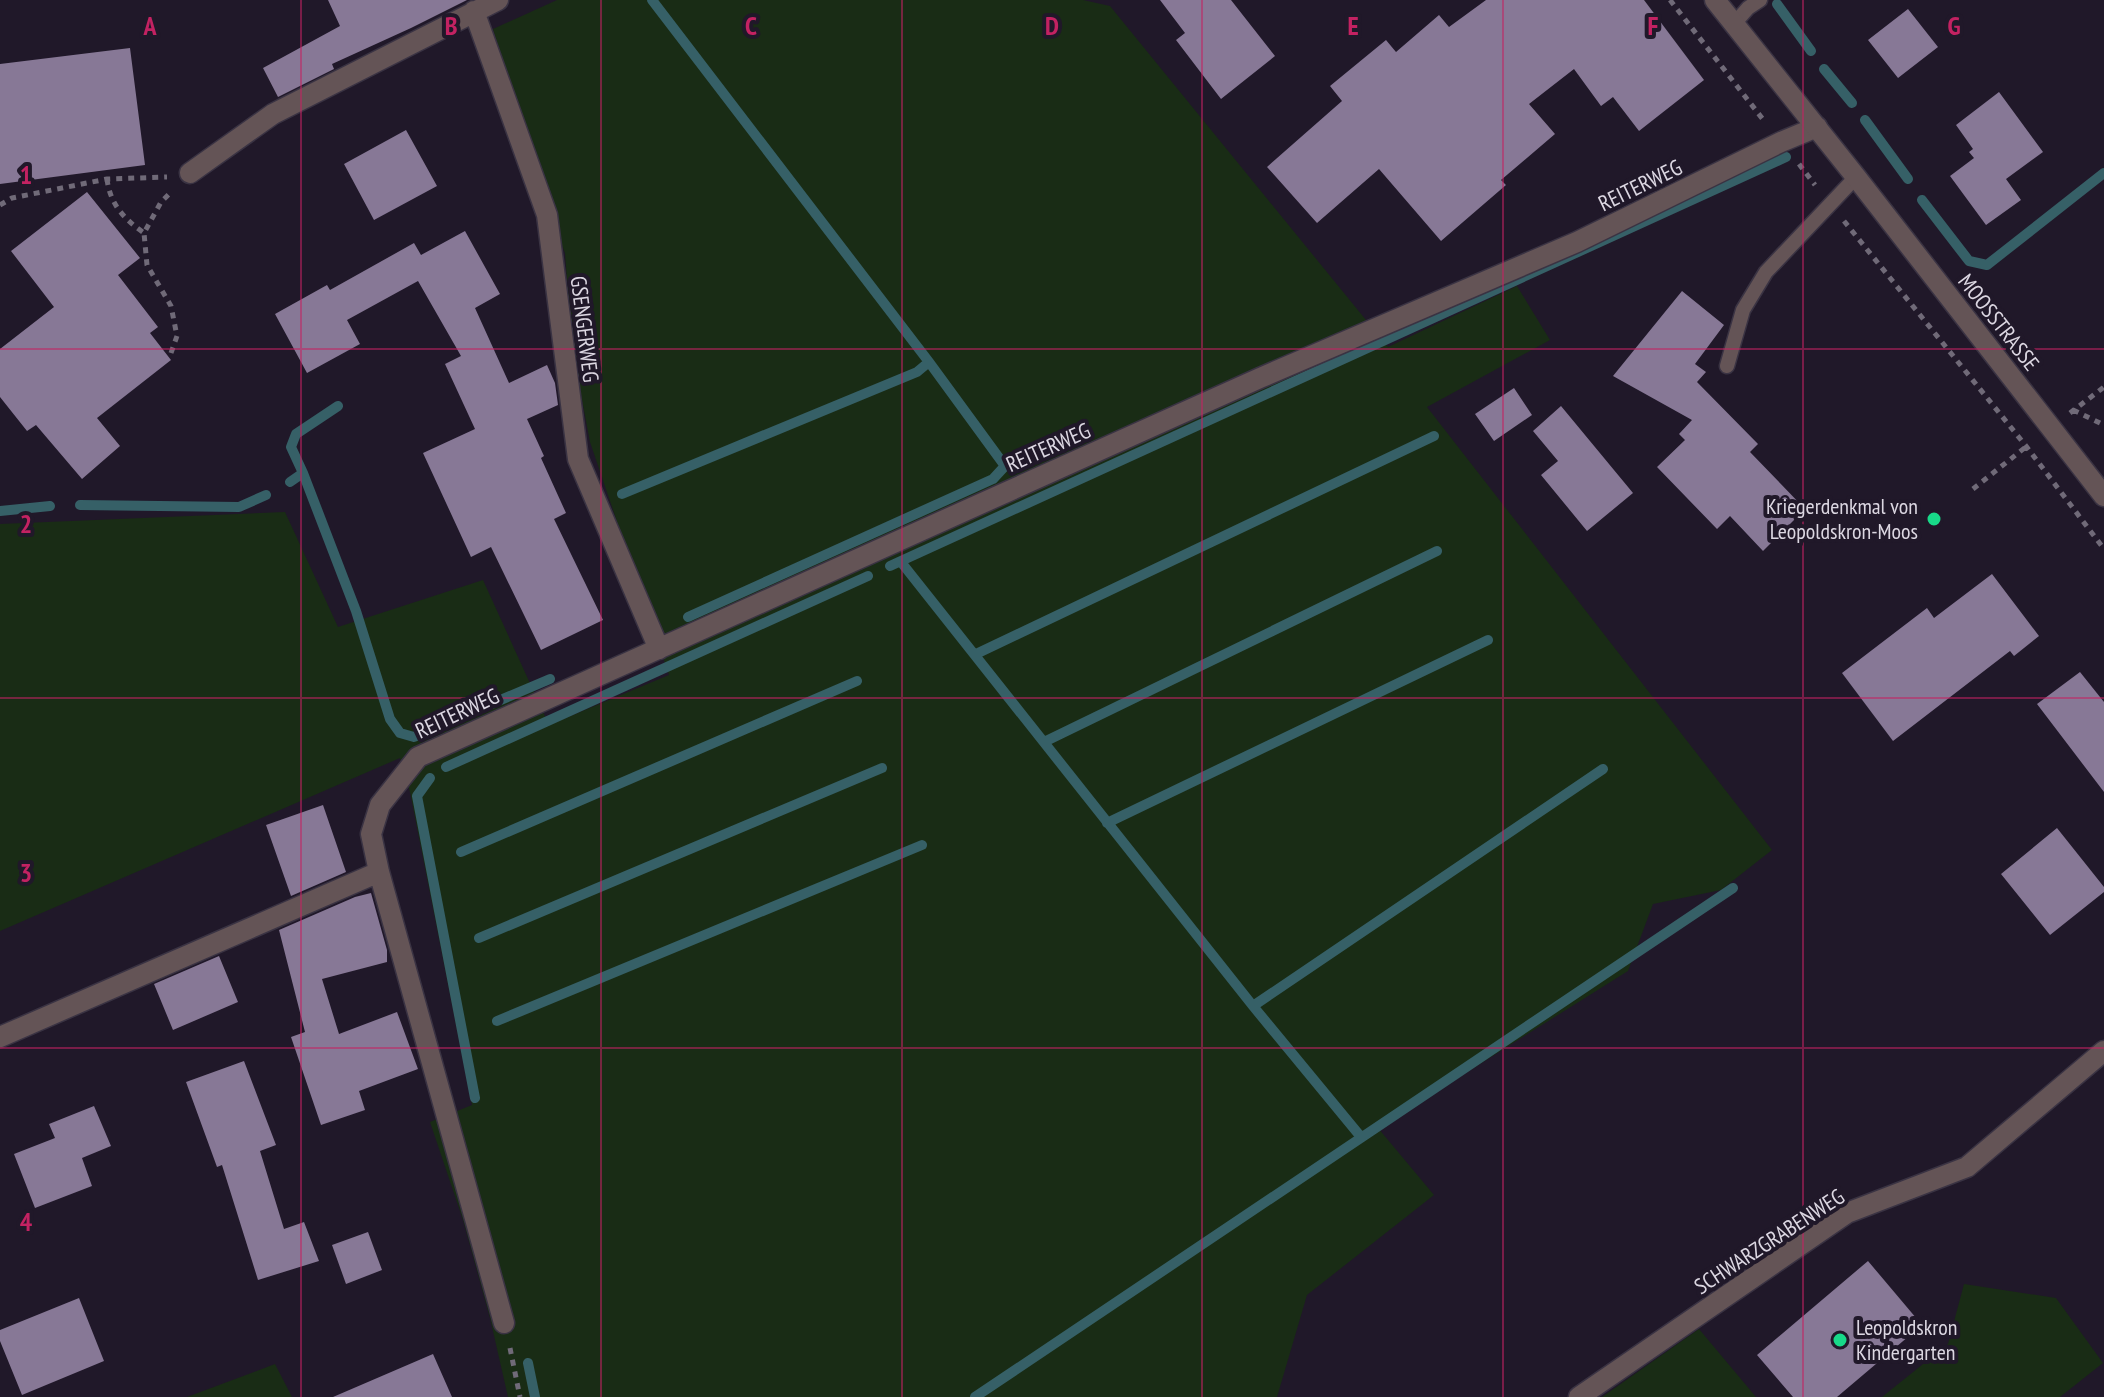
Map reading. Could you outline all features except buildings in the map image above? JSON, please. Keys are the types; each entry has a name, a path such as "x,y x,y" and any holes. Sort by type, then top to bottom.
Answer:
{"street":[{"path":"190,173 273,114 498,0"},
{"name":"MOOSSTRASSE","path":"1715,0 2104,496"},
{"name":"GSENGERWEG","path":"474,11 547,215 578,459 659,649"},
{"name":"REITERWEG","path":"504,1323 371,834 380,805 418,757 1260,378 1577,242 1817,127"},
{"path":"0,1037 379,872"},
{"name":"SCHWARZGRABENWEG","path":"1579,1397 1847,1213 1967,1167 2104,1051"}],"lane":[{"path":"1734,24 1760,0"},
{"path":"1727,366 1743,310 1766,272 1856,177"}],"path":[{"path":"1670,0 2026,446 2104,549"},
{"path":"0,205 12,198 107,179 160,178 190,173"},
{"path":"171,353 177,336 171,306 147,265 144,233 161,202 190,173"},
{"path":"107,179 109,194 127,222 144,233"},
{"path":"2073,410 2104,425"},
{"path":"504,1323 520,1397"}],"green space":[{"path":"557,0 1083,0 1110,6 1388,347 1517,286 1550,340 1427,407 1772,850 1721,890 1653,904 1628,971 1378,1128 1434,1195 1307,1295 1277,1397 508,1397 463,1220 430,1122 472,1105 410,792 400,758 0,931 0,524 285,512 338,627 483,580 549,725 669,675 590,442 572,347 565,253 493,29"},
{"path":"1964,1284 2056,1298 2103,1363 2060,1397 1882,1397 1948,1344"},
{"path":"1699,1329 1756,1397 1602,1397"},
{"path":"275,1364 292,1397 187,1397"}],"waterway":[{"path":"652,0 1005,466 993,479 688,617"},
{"path":"1777,4 1811,51"},
{"path":"1824,69 1852,103"},
{"path":"1865,120 1908,179"},
{"path":"890,566 1786,157"},
{"path":"1922,200 1969,261 1987,265 2104,173"},
{"path":"622,494 917,372 929,362"},
{"path":"303,473 291,447 296,434 338,406"},
{"path":"976,654 1434,436"},
{"path":"290,482 303,473 356,611 390,719 400,733 414,737 550,679"},
{"path":"80,505 239,507 266,495"},
{"path":"0,511 50,506"},
{"path":"1044,742 1437,551"},
{"path":"901,562 1253,1006 1361,1137"},
{"path":"446,767 868,576"},
{"path":"1107,823 1488,640"},
{"path":"461,852 857,681"},
{"path":"479,938 882,768"},
{"path":"1253,1006 1603,769"},
{"path":"430,778 417,796 475,1098"},
{"path":"497,1021 922,845"},
{"path":"975,1397 1733,888"},
{"path":"528,1363 535,1397"}],"place":[{"name":"Kriegerdenkmal von Leopoldskron-Moos","path":"1934,519"},
{"name":"Leopoldskron Kindergarten","path":"1840,1340"}]}
